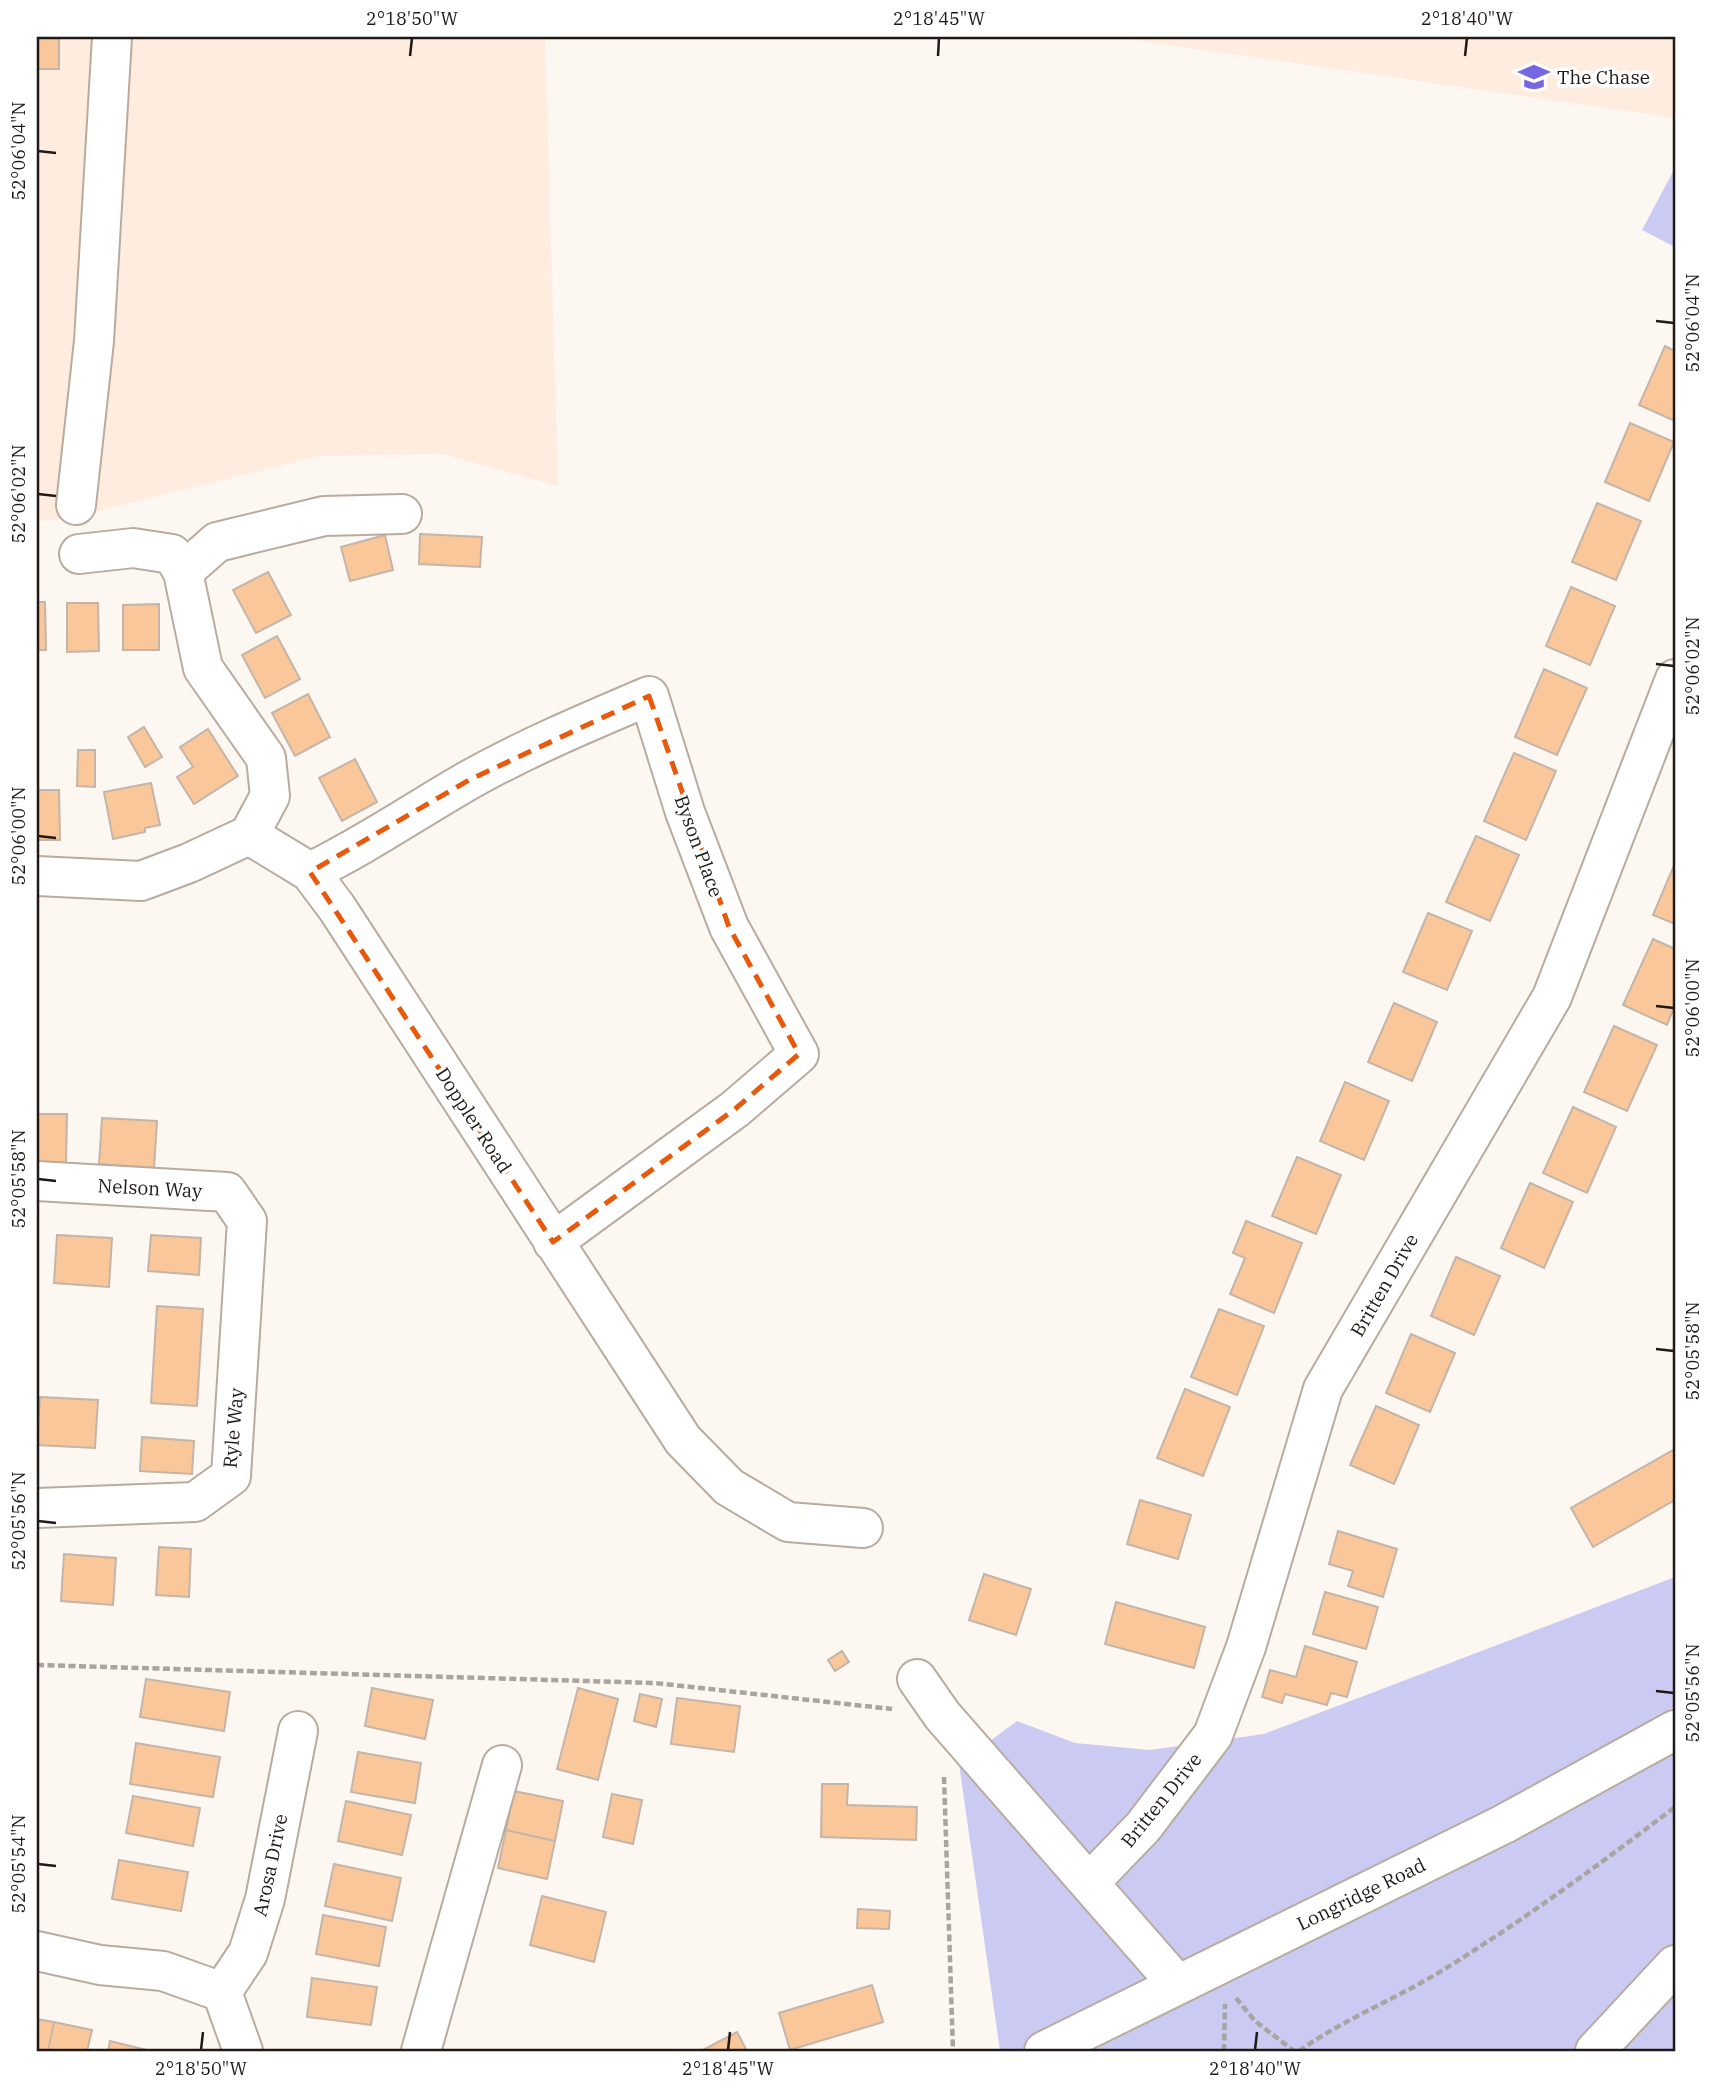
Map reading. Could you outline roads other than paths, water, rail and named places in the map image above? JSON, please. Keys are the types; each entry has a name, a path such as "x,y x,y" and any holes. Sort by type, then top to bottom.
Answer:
{"street":[{"path":"76,505 94,341 112,37"},
{"path":"183,572 218,542 324,516 402,514"},
{"path":"37,876 141,881 189,863 249,835 270,796 266,758 203,668 183,572 172,554 133,548 79,554"},
{"name":"Britten Drive","path":"1090,1882 1143,1827 1213,1735 1246,1647 1323,1389 1552,997 1675,679"},
{"name":"Byson Place","path":"310,872 365,845 469,780 575,727 649,696 685,812 729,927 799,1054 736,1109 553,1242"},
{"name":"Doppler Road","path":"249,835 310,872 337,908 683,1440 729,1487 788,1522 863,1528"},
{"name":"Nelson Way","path":"37,1181 228,1192 247,1221"},
{"name":"Ryle Way","path":"37,1508 195,1502 231,1475 247,1221"},
{"path":"917,1679 943,1715 1178,1985"},
{"name":"Longridge Road","path":"1044,2051 1504,1824 1675,1730"},
{"name":"Arosa Drive","path":"222,1992 248,1953 265,1899 298,1731"},
{"path":"421,2051 502,1765"},
{"path":"37,1951 100,1965 163,1971 222,1992 243,2051"},
{"path":"1595,2051 1675,1965"}],"place":[{"name":"The Chase","path":"1534,77"}]}
